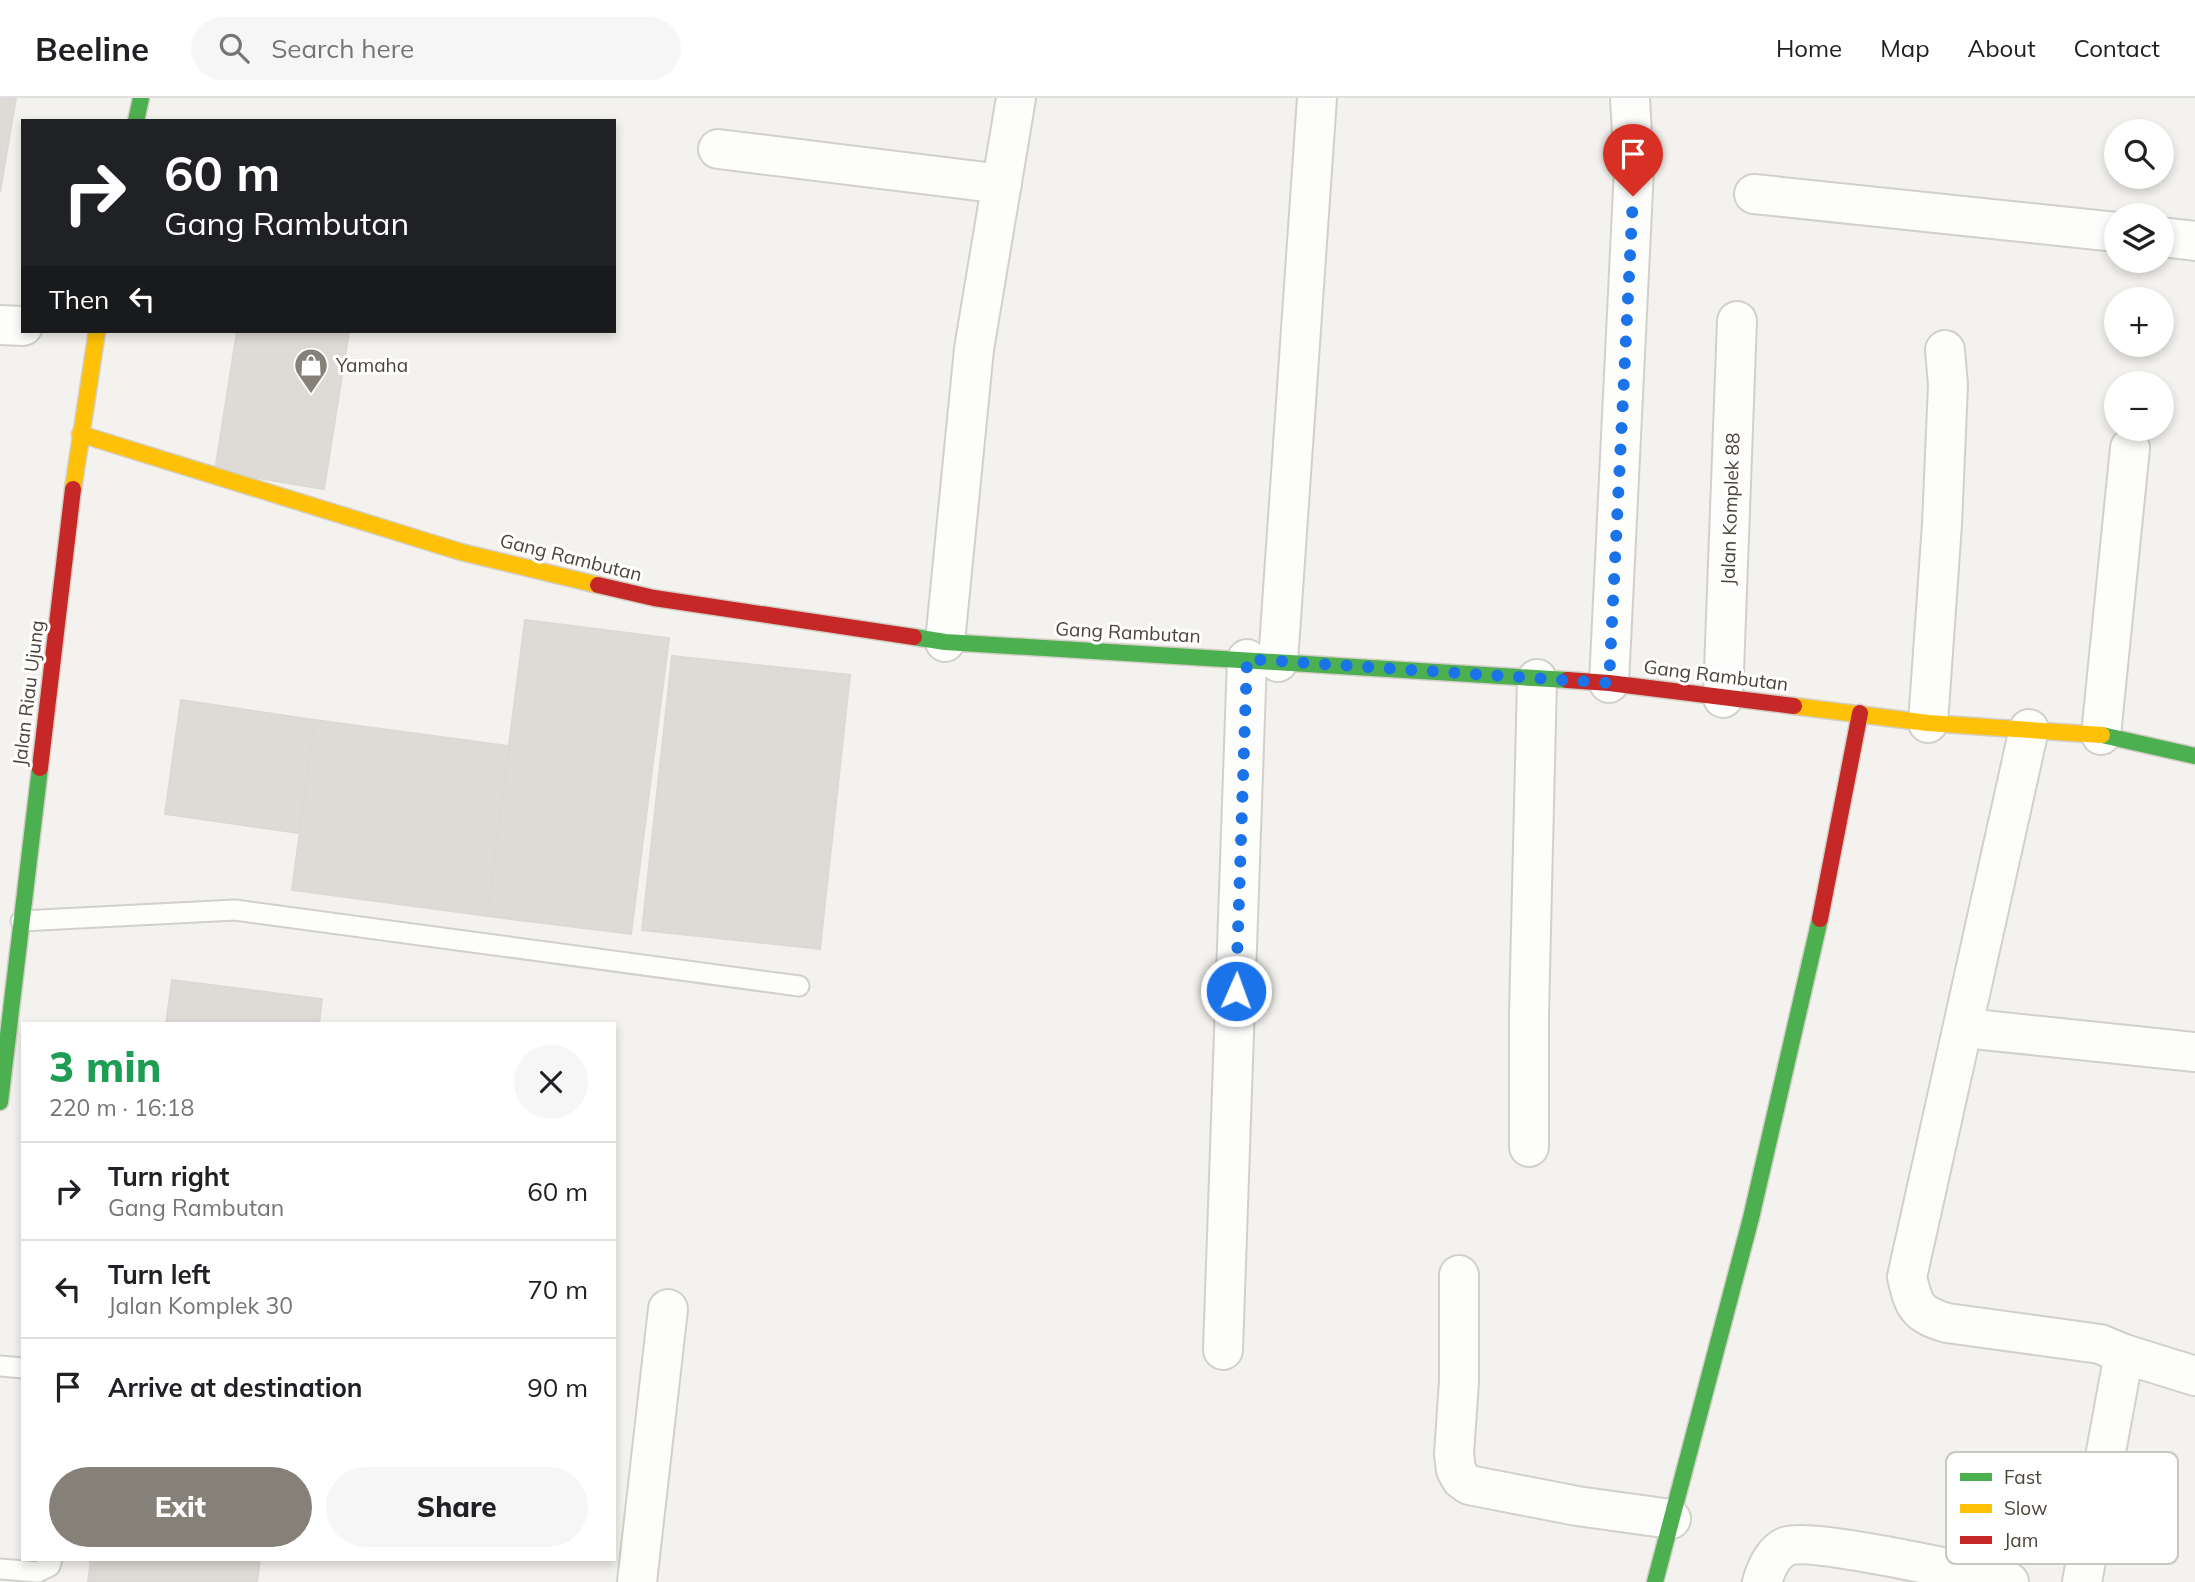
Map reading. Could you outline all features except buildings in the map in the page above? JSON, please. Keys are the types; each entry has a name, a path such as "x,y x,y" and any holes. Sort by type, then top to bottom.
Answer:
{"street":[{"path":"136,119 141,98"},
{"path":"945,642 974,349 1016,98"},
{"path":"1223,1350 1263,661 1317,98"},
{"path":"1609,683 1634,169 1630,98"},
{"path":"718,149 1002,184"},
{"path":"1754,194 2104,231"},
{"path":"2174,239 2195,241"},
{"name":"Jalan Komplek 88","path":"1723,698 1737,321"},
{"path":"0,325 21,326"},
{"name":"Jalan Riau Ujung","path":"0,1102 80,435 97,333"},
{"path":"1928,723 1942,524 1948,384 1945,350"},
{"name":"Gang Rambutan","path":"80,435 461,552 654,598 945,642 1609,683 1928,723 2101,736 2195,756"},
{"path":"2101,736 2130,448"},
{"path":"1529,1147 1537,679"},
{"path":"1655,1582 1707,1396 1725,1316 1749,1231 1804,997 1860,713"},
{"path":"2029,729 1907,1277 1911,1296 1925,1316 1947,1323 2100,1345 2195,1376"},
{"path":"1964,1028 2195,1052"},
{"path":"1459,1275 1459,1381 1454,1454 1456,1470 1461,1479 1469,1485 1482,1488 1577,1506 1671,1519"},
{"path":"637,1582 668,1309"},
{"path":"2105,1452 2123,1354"},
{"path":"1762,1582 1775,1555 1787,1546 1817,1545 1986,1579"},
{"path":"2082,1582 2085,1564"}],"lane":[{"path":"21,921 234,910 799,986"},
{"path":"0,1366 21,1368"},
{"path":"0,1569 38,1572 50,1566 51,1561"}],"traffic: fast":[{"path":"136,119 141,98"},
{"path":"914,637 945,642 1567,680"},
{"path":"2102,735 2195,756"},
{"path":"0,1102 40,768"},
{"path":"1655,1582 1751,1218 1820,919"}],"traffic: slow":[{"path":"73,489 97,333"},
{"path":"80,434 461,552 598,585"},
{"path":"1794,706 1928,723 2102,735"}],"traffic: jam":[{"path":"40,768 73,489"},
{"path":"598,585 654,598 914,637"},
{"path":"1567,680 1794,706"},
{"path":"1820,919 1860,713"}],"place":[{"name":"Yamaha","path":"311,395"}],"route":[{"path":"1236,991 1247,659 1609,683 1633,196"}]}
